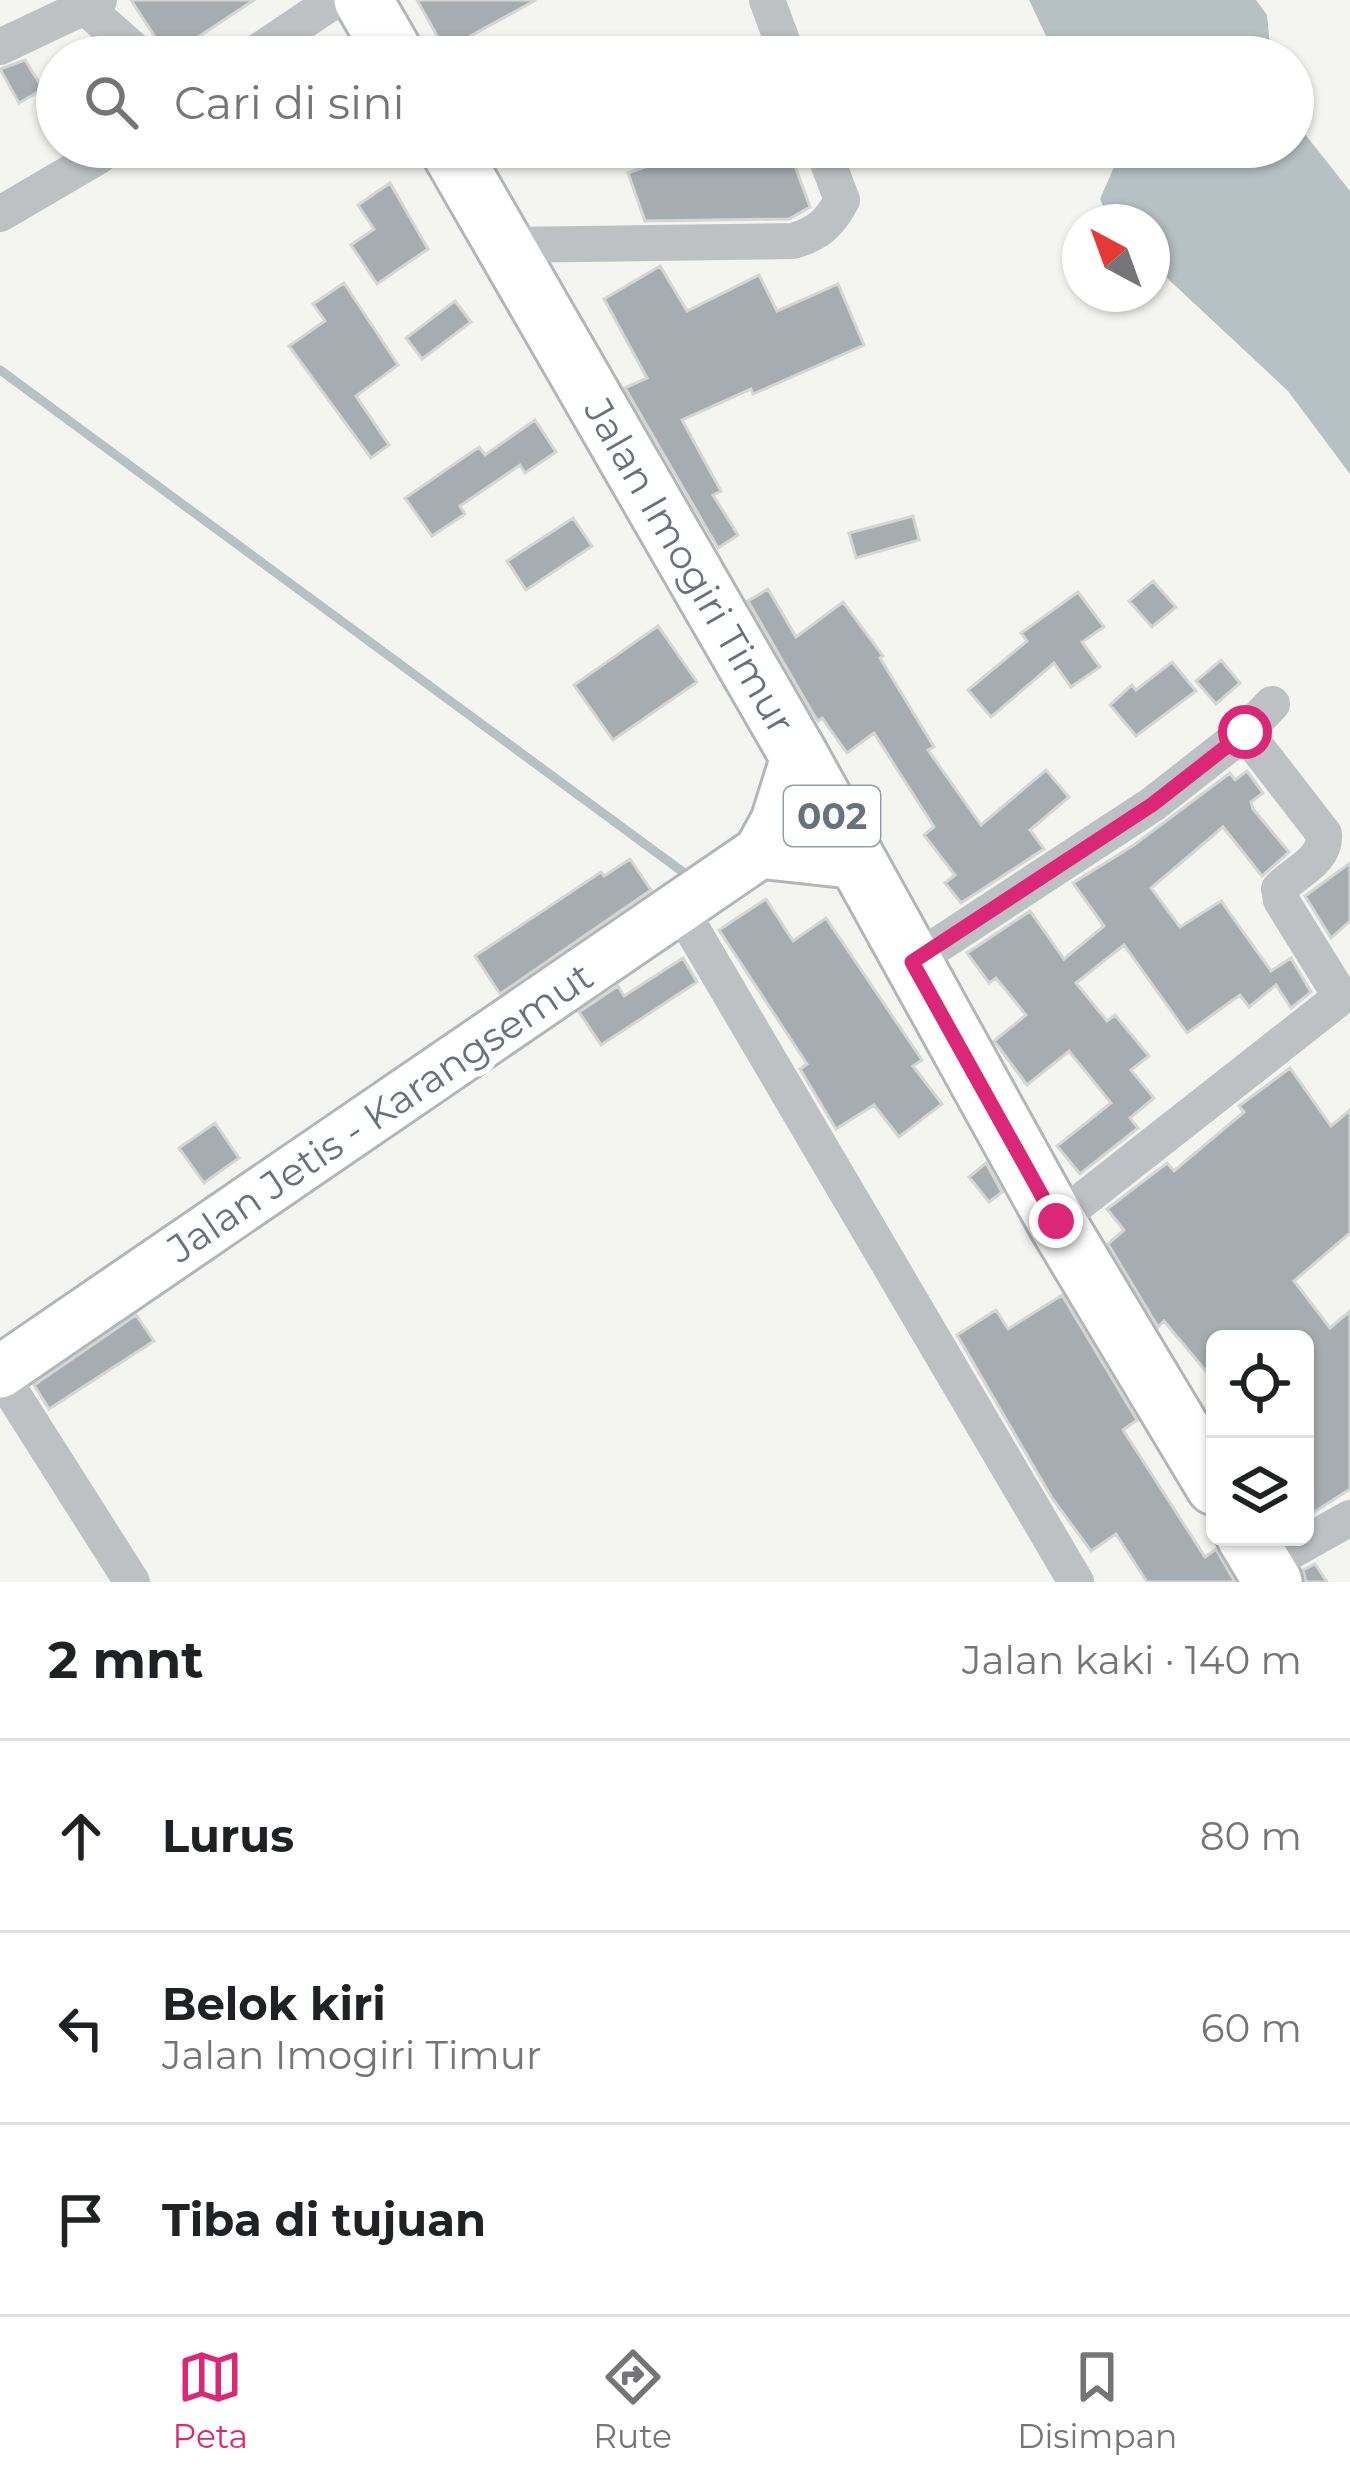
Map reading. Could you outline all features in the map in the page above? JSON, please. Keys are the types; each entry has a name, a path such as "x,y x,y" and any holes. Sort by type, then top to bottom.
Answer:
{"main road":[{"path":"363,0 384,36"},
{"name":"Jalan Imogiri Timur","path":"460,168 798,754 1056,1221 1206,1471"},
{"path":"798,754 777,821 760,852 859,863"},
{"name":"Jalan Jetis - Karangsemut","path":"0,1373 760,852"}],"street":[{"path":"281,36 335,0"},
{"path":"767,0 780,36"},
{"path":"0,47 92,3 123,36"},
{"path":"0,214 79,168"},
{"path":"505,245 793,241 813,235 833,218 842,200 830,168"},
{"path":"912,962 1153,804 1245,732 1272,704"},
{"path":"1056,1221 1347,1000 1281,900 1279,889 1318,856 1324,834 1245,732"},
{"path":"680,907 1076,1582"},
{"path":"0,1373 132,1582"},
{"path":"1261,1562 1350,1518"}],"shaded area":[{"path":"1029,0 1256,0 1267,15 1269,36 1046,36"},
{"path":"1314,146 1350,191 1350,474 1288,391 1170,281 1170,204 1102,204 1114,168 1314,168"}],"building":[{"path":"131,0 254,0 200,36 154,36"},
{"path":"417,0 536,0 470,36 437,36"},
{"path":"25,60 36,78 36,93 19,103 0,69"},
{"path":"642,168 796,168 810,207 789,219 645,221 628,173"},
{"path":"390,183 428,249 377,284 351,245 374,229 358,205"},
{"path":"660,266 687,311 759,275 777,311 838,284 864,345 682,420 721,491 713,495 738,535 718,548 625,388 647,378 604,299"},
{"path":"344,283 398,365 356,396 389,445 371,458 289,346 325,321 313,304"},
{"path":"455,301 471,322 422,359 406,338"},
{"path":"535,420 556,452 525,473 520,465 460,506 465,514 432,536 405,498 479,447 485,455"},
{"path":"913,516 919,540 856,558 849,533"},
{"path":"573,518 592,546 526,590 507,561"},
{"path":"1153,581 1176,607 1152,627 1129,601"},
{"path":"768,589 796,637 843,602 883,656 934,747 928,750 981,825 1046,770 1069,797 1030,830 1044,849 961,903 945,883 955,875 924,835 934,827 874,733 847,753 822,718 818,721 812,712 748,601"},
{"path":"1078,592 1104,627 1082,642 1100,667 1071,687 1054,663 991,717 968,690 1027,641 1021,633"},
{"path":"658,626 697,682 613,740 574,685"},
{"path":"1221,660 1240,683 1216,704 1196,681"},
{"path":"1172,662 1196,691 1136,736 1110,705 1132,685 1136,690"},
{"path":"1247,771 1263,793 1251,802 1253,809 1289,852 1262,876 1223,827 1151,888 1180,927 1221,901 1271,971 1291,958 1311,992 1291,1008 1276,985 1249,1007 1240,995 1187,1033 1124,945 1076,983 1107,1021 1115,1015 1149,1056 1131,1070 1154,1098 1130,1118 1138,1128 1080,1174 1057,1146 1111,1103 1069,1051 1027,1085 994,1041 1026,1015 996,978 989,983 967,953 1030,911 1064,959 1104,926 1073,883 1134,845 1230,773 1235,780"},
{"path":"630,859 651,890 500,994 475,956 601,872 604,876"},
{"path":"1350,863 1350,921 1331,938 1305,896"},
{"path":"766,899 793,941 826,918 922,1060 913,1066 942,1104 899,1137 874,1105 836,1129 800,1069 807,1064 719,930"},
{"path":"683,958 697,982 601,1045 579,1012 618,986 624,996"},
{"path":"1290,1068 1331,1126 1350,1110 1350,1233 1294,1281 1330,1328 1350,1311 1350,1489 1314,1512 1314,1330 1206,1330 1206,1371 1164,1321 1158,1327 1108,1244 1124,1230 1107,1209 1167,1163 1174,1171 1244,1112 1239,1106"},
{"path":"215,1123 239,1158 204,1183 179,1148"},
{"path":"986,1163 1002,1192 989,1202 969,1177"},
{"path":"1062,1295 1137,1420 1123,1430 1205,1557 1216,1549 1235,1582 1147,1582 1116,1534 1091,1551 1052,1498 957,1335 996,1310 1008,1329"},
{"path":"136,1315 154,1341 49,1409 34,1385"},
{"path":"1315,1564 1327,1582 1306,1582 1303,1570"}],"waterway":[{"path":"0,370 687,875"}],"route":[{"path":"1056,1221 912,962 1153,804 1245,732"}]}
